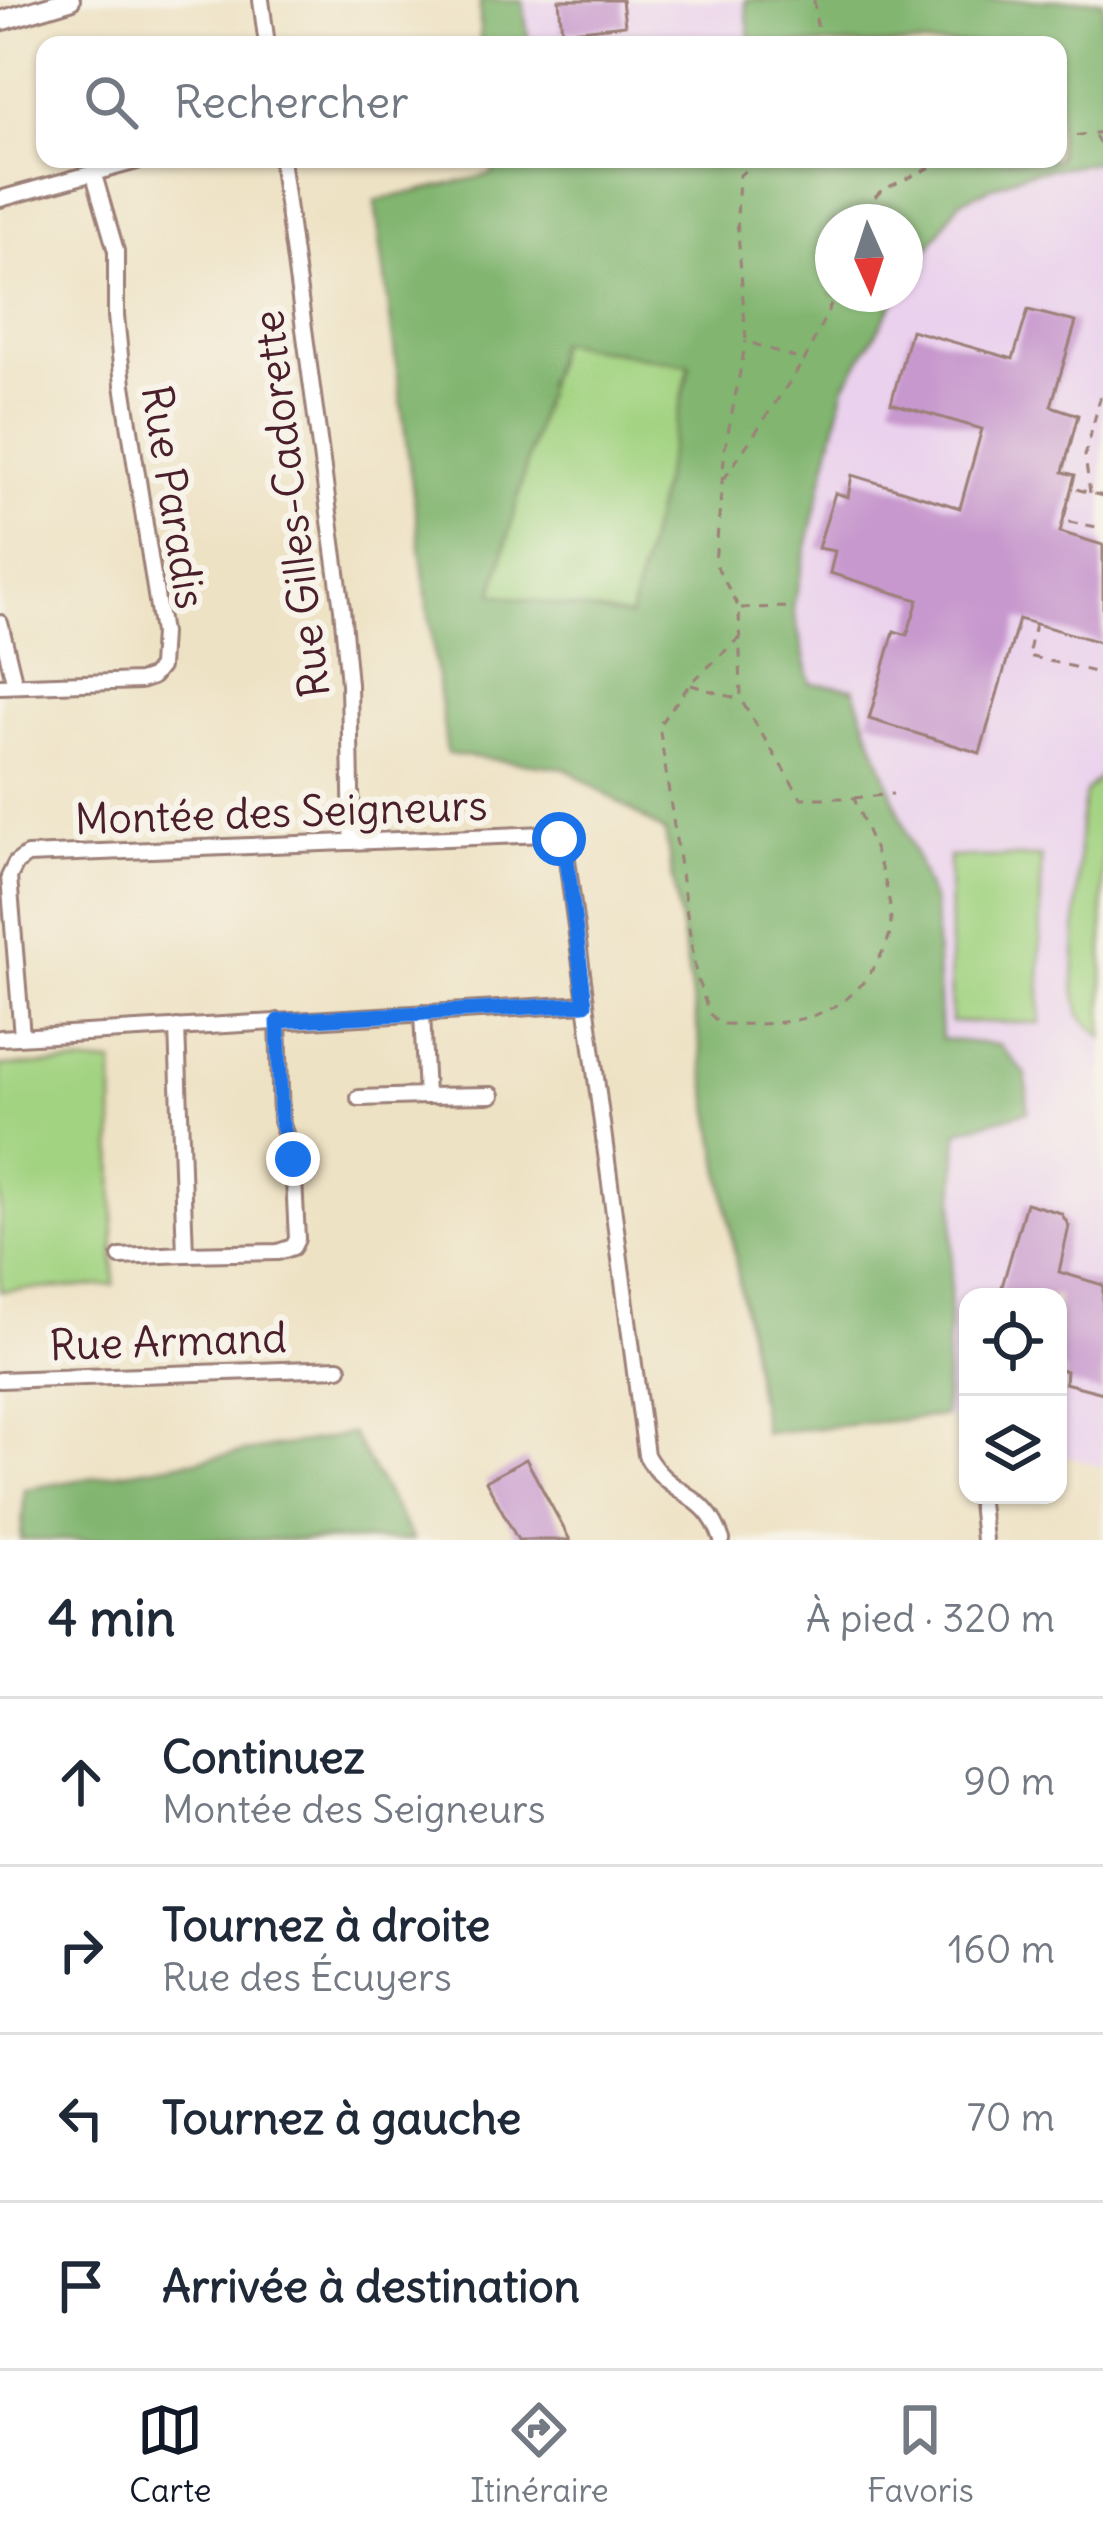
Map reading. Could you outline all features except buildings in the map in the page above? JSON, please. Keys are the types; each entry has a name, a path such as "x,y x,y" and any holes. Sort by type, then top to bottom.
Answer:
{"street":[{"path":"0,21 70,0"},
{"path":"261,0 266,36"},
{"path":"0,199 116,168"},
{"name":"Rue Gilles-Cadorette","path":"282,168 350,684 352,842"},
{"name":"Rue Paradis","path":"8,686 140,681 152,677 160,667 162,633 123,385 116,250 94,175"},
{"path":"0,623 8,686"},
{"name":"Montée des Seigneurs","path":"22,1036 9,877 27,855 547,834 559,839 566,852 646,1455 669,1485 702,1502 716,1520 722,1540"},
{"path":"0,1037 585,1004"},
{"path":"422,1013 426,1096"},
{"path":"120,1257 278,1252 293,1247 297,1239 293,1159 281,1121 278,1021"},
{"path":"177,1027 185,1254"},
{"path":"359,1098 492,1094"},
{"name":"Rue Armand","path":"0,1380 339,1367"},
{"path":"980,1504 984,1540"}],"path":[{"path":"814,0 818,36"},
{"path":"1067,138 1103,132"},
{"path":"1094,136 1103,150"},
{"path":"748,168 739,176 737,218 746,340 722,481 715,563 740,608 741,700 801,798 893,794"},
{"path":"868,204 882,190 930,168"},
{"path":"722,481 804,361 827,312"},
{"path":"746,340 804,361"},
{"path":"1090,493 1085,456 1103,387"},
{"path":"1103,496 1072,488 1063,521 1103,528"},
{"path":"740,608 793,608"},
{"path":"1035,624 1028,656 1103,674"},
{"path":"740,638 689,684 659,725 696,975 709,1012 720,1024 778,1023 828,1012 858,991 877,963 890,931 885,880 854,798"},
{"path":"689,684 741,700"}],"shaded area":[{"path":"523,0 1103,0 1103,1467 1067,1456 1067,1288 959,1288 959,1421 944,1416 764,1433 665,832 565,768 447,754 375,201 496,177 777,168 1067,168 1067,36 528,36"}],"green space":[{"path":"480,0 523,0 528,36 480,36"},
{"path":"745,0 1103,0 1103,161 1067,167 1067,36 750,36"},
{"path":"493,168 1058,168 1025,173 960,201 923,257 923,204 815,204 815,312 888,312 845,385 793,607 810,683 853,688 934,905 941,1039 999,1045 1026,1074 1028,1111 958,1131 944,1416 764,1433 665,832 565,768 447,754 375,201 493,174","holes":["558,342 690,365 630,617 493,594"]},
{"path":"558,342 690,364 631,617 492,595"},
{"path":"1103,774 1103,1038 1080,1015 1074,986 1080,821 1086,791"},
{"path":"949,857 1041,857 1040,1023 951,1022"},
{"path":"113,1063 114,1285 0,1291 0,1066"},
{"path":"352,1434 413,1540 21,1540 25,1489"}],"route":[{"path":"293,1159 281,1121 278,1021 585,1004 566,852 559,839"}]}
